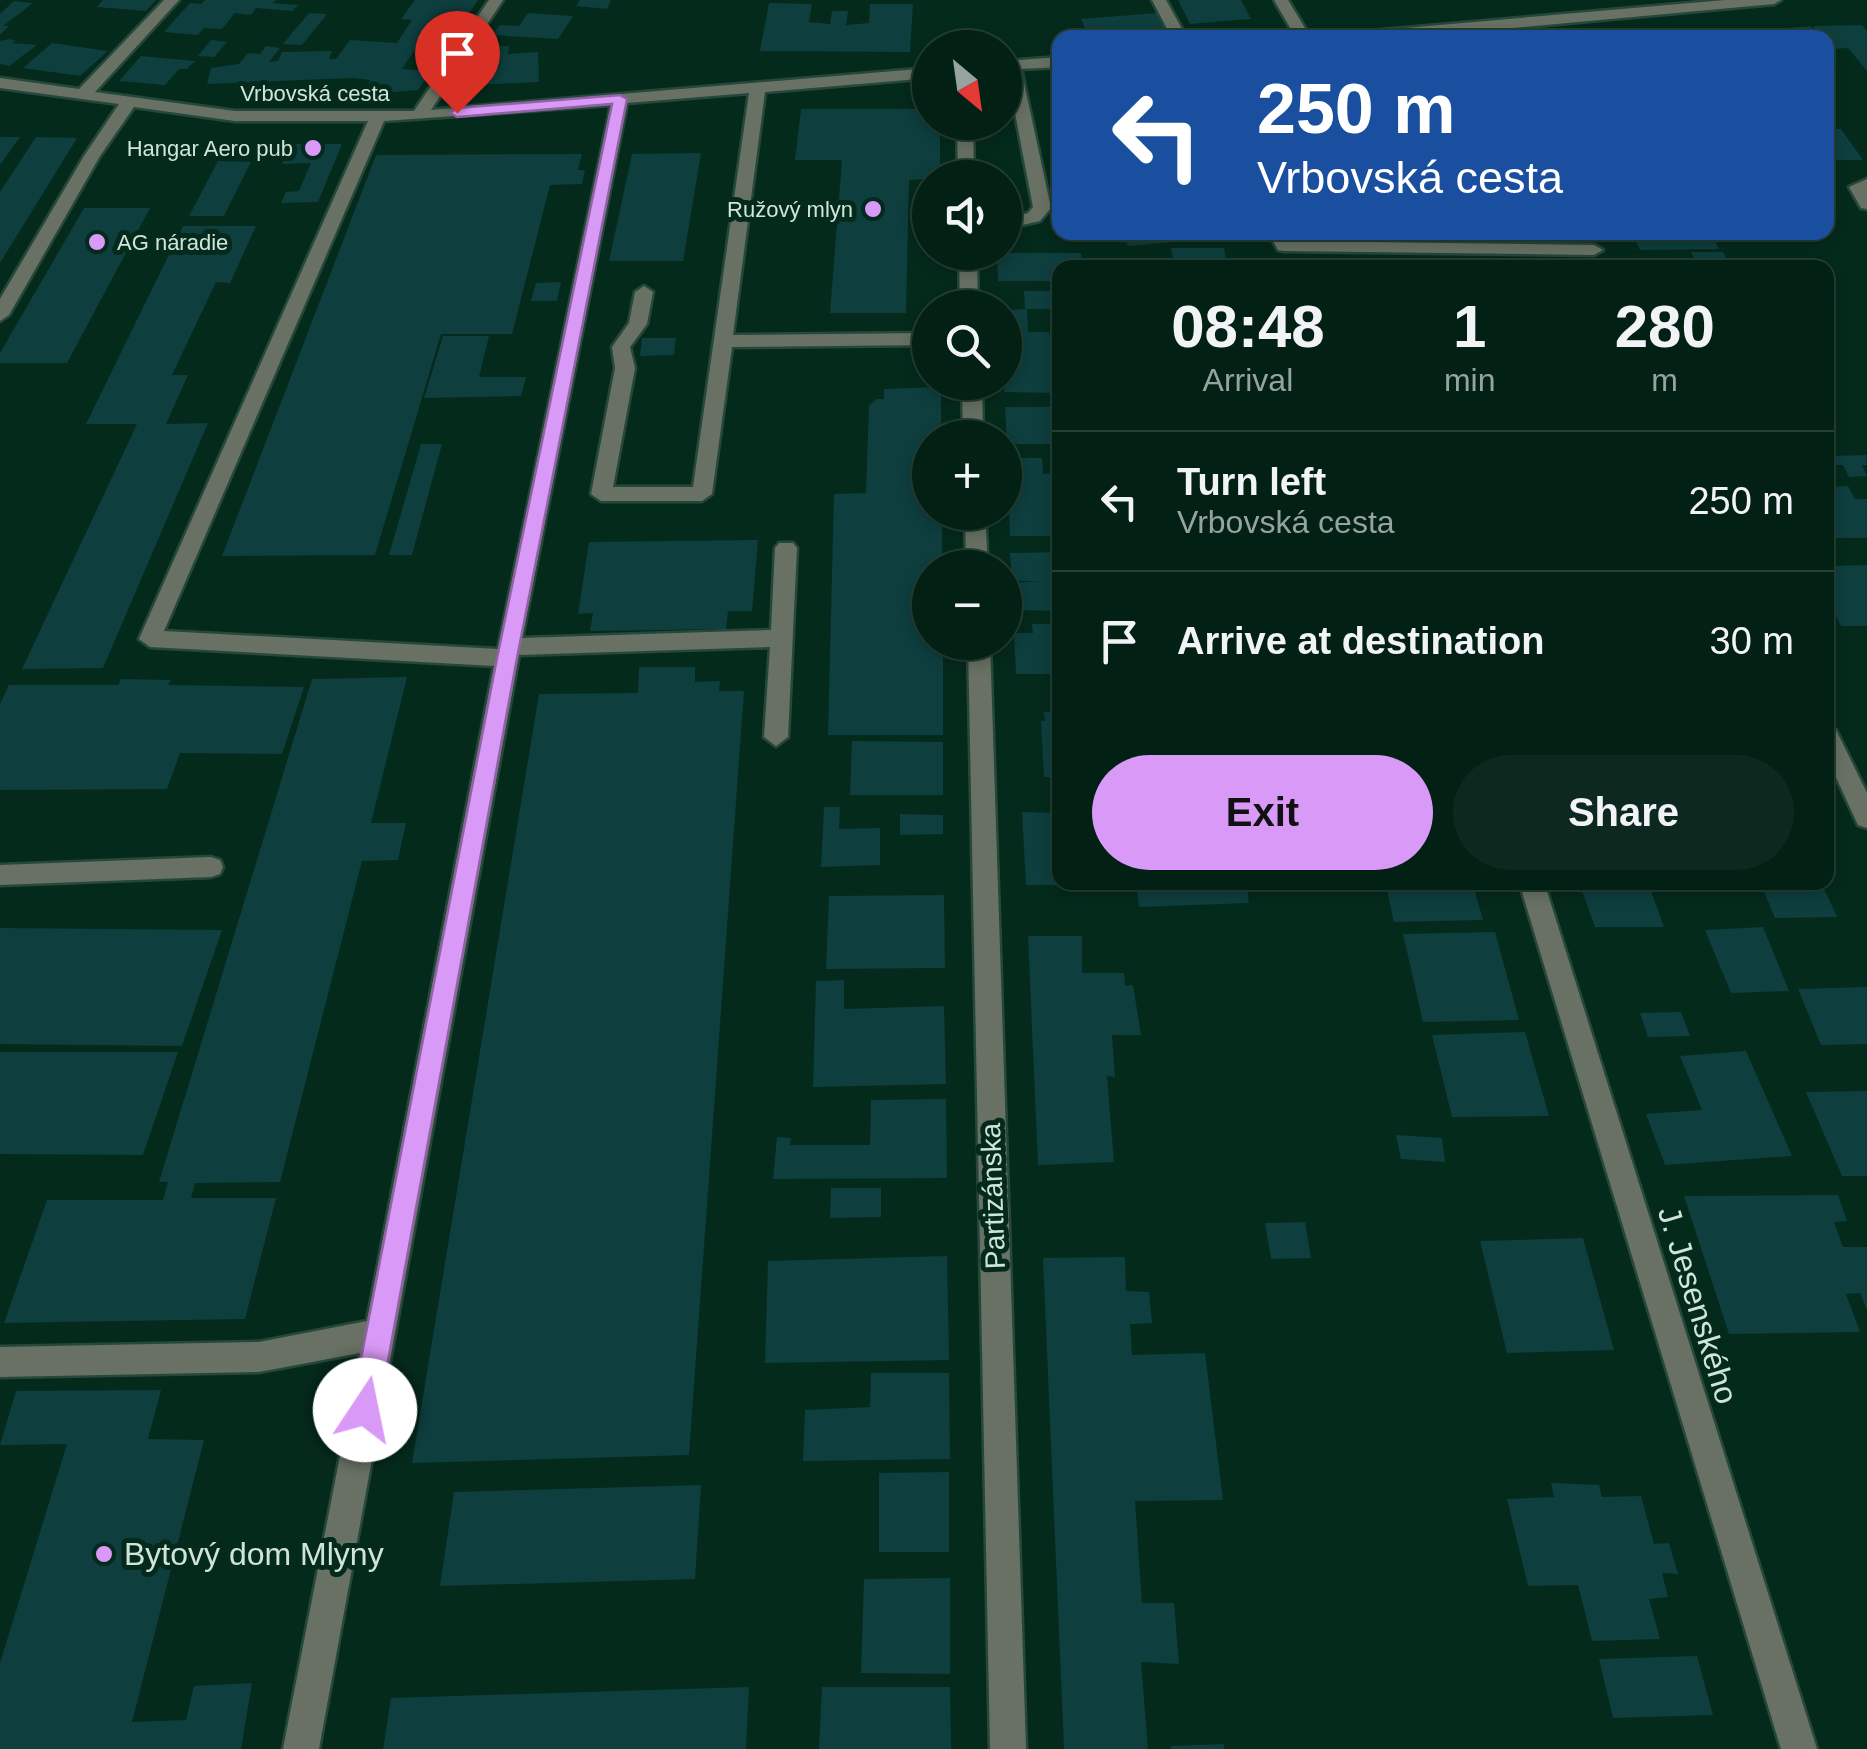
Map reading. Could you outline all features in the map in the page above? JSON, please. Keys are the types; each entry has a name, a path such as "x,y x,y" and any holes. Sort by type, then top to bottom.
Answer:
{"street":[{"path":"81,98 172,0"},
{"path":"419,116 496,0"},
{"path":"1159,0 1176,30"},
{"path":"1281,0 1299,30"},
{"path":"1507,30 1774,0"},
{"path":"1022,65 1052,63"},
{"name":"Vrbovská cesta","path":"0,84 235,116 419,116 912,75"},
{"path":"644,292 638,324 621,346 626,368 601,494 702,494 758,88"},
{"path":"301,1749 508,652 620,99"},
{"path":"0,315 92,156 128,103"},
{"path":"378,116 150,639 508,652 782,638"},
{"path":"1022,122 1042,208 1034,217 1022,220"},
{"path":"1867,184 1856,187 1867,204"},
{"path":"1281,240 1284,246 1418,241 1598,259"},
{"path":"723,342 912,338"},
{"path":"776,738 786,548"},
{"name":"Partizánska","path":"979,660 1008,1749"},
{"path":"1834,749 1867,818"},
{"path":"0,874 211,866"},
{"name":"J. Jesenského","path":"1533,890 1799,1749"},
{"path":"0,1362 259,1357 380,1334"}],"building":[{"path":"103,0 156,0 146,11 97,7"},
{"path":"205,0 277,0 272,3 298,5 293,11 256,8 251,15 235,13 222,29 204,28 198,35 164,32 190,3 201,4"},
{"path":"415,0 478,0 456,33 427,31 420,42 429,42 423,51 414,51 402,69 431,71 418,90 360,95 371,80 352,78 207,84 211,68 239,64 248,53 260,54 266,46 280,48 269,62 278,61 282,52 332,51 329,59 336,59 350,40 397,43 412,20 401,19"},
{"path":"580,0 611,0 607,9 576,6"},
{"path":"1178,0 1241,0 1251,19 1190,24"},
{"path":"14,1 33,3 3,26 9,26 0,35 0,14"},
{"path":"769,3 812,4 809,22 830,24 832,11 848,11 846,25 869,23 870,4 913,4 910,52 760,51"},
{"path":"309,13 327,14 302,45 283,44"},
{"path":"528,13 573,16 558,39 492,35 500,25 519,26"},
{"path":"1157,13 1165,29 1086,30 1081,19"},
{"path":"1862,25 1867,31 1867,71 1848,48 1834,49 1834,30 1816,30 1813,26"},
{"path":"1811,26 1814,30 1775,30"},
{"path":"211,40 227,42 214,57 198,56"},
{"path":"0,41 16,41 12,43 37,45 9,66 0,64"},
{"path":"52,43 108,51 80,76 23,68"},
{"path":"509,46 508,54 538,52 539,82 474,85 485,47"},
{"path":"141,56 195,61 187,69 179,69 165,85 119,81"},
{"name":"Ružový mlyn","path":"801,109 912,109 912,140 940,140 940,160 912,160 906,313 830,313 842,160 795,160"},
{"path":"1834,129 1841,129 1863,160 1834,160"},
{"path":"0,137 20,137 0,165"},
{"path":"36,137 77,138 0,263 0,192"},
{"path":"292,144 342,144 318,202 281,203 286,192 299,191 311,163 282,164"},
{"path":"701,153 683,261 609,261 632,154"},
{"path":"582,154 578,170 585,170 582,184 550,185 512,334 441,334 375,555 222,556 376,155"},
{"path":"218,161 251,162 224,216 189,216"},
{"path":"84,208 150,208 67,363 0,363 0,353"},
{"path":"183,226 256,226 230,283 216,282 172,375 188,375 166,424 208,423 103,668 22,669 137,424 86,424"},
{"path":"1126,240 1196,240 1128,246"},
{"path":"1636,240 1714,240 1719,249 1640,250"},
{"path":"1171,248 1224,248 1226,260 1173,260"},
{"path":"1691,252 1723,252 1728,260 1695,260"},
{"path":"1022,253 1081,253 1082,260 1052,260 1052,281 998,281 998,270 1022,270"},
{"path":"561,282 557,301 531,301 536,283"},
{"path":"1052,287 1052,309 1025,309 1024,291 1050,291"},
{"path":"1022,309 1027,309 1028,332 1049,332 1052,393 1022,392"},
{"path":"443,336 489,336 479,377 526,377 521,396 424,398"},
{"path":"642,338 676,338 674,355 640,356"},
{"path":"912,388 912,400 941,400 941,420 912,420 912,530 942,530 942,550 912,550 912,660 943,660 943,735 828,735 834,494 866,493 869,406 876,399 884,399 884,389"},
{"path":"1005,407 1052,407 1052,444 1022,444 1022,420 1006,420"},
{"path":"421,444 442,444 412,555 389,555"},
{"path":"1866,455 1867,465 1862,465 1867,476 1849,477 1843,465 1834,465 1834,456"},
{"path":"1022,458 1042,458 1043,474 1052,473 1052,536 1010,536 1010,530 1022,530"},
{"path":"1848,486 1855,499 1867,499 1867,538 1834,538 1834,487"},
{"path":"758,540 752,611 728,611 726,629 590,631 593,613 578,614 589,542"},
{"path":"1052,552 1052,611 1022,610 1022,582 1042,581 1022,581 1022,553"},
{"path":"1867,565 1867,626 1841,626 1834,612 1834,566"},
{"path":"1032,624 1052,624 1052,674 1016,674 1015,660 1022,660 1022,633 1033,633"},
{"path":"639,667 695,667 695,682 720,681 719,691 744,691 689,1455 412,1463 539,694 638,693"},
{"path":"407,677 371,823 406,823 398,860 362,861 280,1182 195,1183 191,1198 276,1198 245,1319 4,1323 47,1200 163,1200 168,1182 159,1182 312,679"},
{"path":"121,679 171,680 168,685 304,687 282,754 180,753 167,789 0,790 0,704 9,685 118,685"},
{"path":"1044,712 1052,712 1052,777 1044,777 1041,721 1045,721"},
{"path":"852,741 943,742 943,795 850,795"},
{"path":"824,807 840,807 839,829 880,828 880,865 821,867"},
{"path":"1022,812 1052,813 1052,885 1026,885"},
{"path":"900,814 943,815 943,834 900,835"},
{"path":"1137,890 1247,890 1249,903 1139,907"},
{"path":"1387,890 1474,890 1483,920 1394,922"},
{"path":"1582,890 1651,890 1664,927 1595,927"},
{"path":"1763,890 1825,890 1837,917 1775,918"},
{"path":"944,895 945,968 826,969 829,896"},
{"path":"1763,927 1789,991 1731,993 1705,930"},
{"path":"0,928 222,930 182,1046 0,1044"},
{"path":"1495,932 1519,1020 1423,1022 1403,934"},
{"path":"1028,936 1082,936 1082,973 1124,973 1125,986 1133,985 1141,1035 1112,1035 1115,1077 1107,1076 1114,1162 1038,1165"},
{"path":"844,980 844,1009 944,1006 946,1084 813,1087 816,981"},
{"path":"1867,987 1867,1044 1821,1045 1798,989"},
{"path":"1681,1012 1690,1036 1648,1037 1640,1013"},
{"path":"1525,1032 1549,1116 1452,1117 1432,1035"},
{"path":"1746,1051 1792,1156 1665,1165 1646,1114 1702,1110 1680,1056"},
{"path":"0,1052 178,1052 143,1155 0,1154"},
{"path":"1867,1091 1867,1176 1842,1176 1806,1092"},
{"path":"946,1099 947,1178 773,1179 777,1137 791,1138 790,1145 870,1145 871,1100"},
{"path":"1396,1135 1442,1138 1445,1162 1401,1159"},
{"path":"831,1188 881,1188 881,1217 830,1218"},
{"path":"1838,1195 1847,1221 1834,1222 1843,1247 1867,1247 1867,1310 1860,1293 1846,1294 1860,1332 1729,1334 1684,1196"},
{"path":"1305,1222 1311,1258 1271,1259 1265,1223"},
{"path":"1583,1238 1614,1350 1507,1353 1480,1241"},
{"path":"947,1256 949,1360 765,1363 768,1261"},
{"path":"1125,1257 1126,1291 1149,1292 1152,1323 1130,1324 1132,1355 1205,1353 1223,1500 1135,1501 1142,1603 1174,1603 1179,1664 1141,1662 1148,1749 1064,1749 1043,1258"},
{"path":"871,1373 949,1373 950,1459 803,1461 805,1410 870,1407"},
{"name":"Bytový dom Mlyny","path":"161,1390 148,1439 204,1440 132,1722 186,1720 194,1686 252,1683 241,1749 0,1749 0,1663 67,1444 0,1445 16,1391"},
{"path":"949,1472 949,1552 879,1552 879,1473"},
{"path":"1551,1483 1599,1485 1602,1497 1641,1496 1654,1544 1669,1543 1678,1574 1662,1573 1668,1597 1649,1599 1660,1639 1592,1641 1578,1585 1528,1586 1507,1499 1554,1497"},
{"path":"701,1485 695,1579 440,1586 454,1492"},
{"path":"950,1578 950,1674 861,1673 864,1579"},
{"path":"1697,1656 1713,1715 1613,1718 1599,1659"},
{"path":"749,1687 746,1749 383,1749 391,1698"},
{"path":"822,1687 950,1687 951,1749 819,1749"},
{"path":"1224,1744 1224,1749 1171,1749 1171,1746"}],"place":[{"name":"Hangar Aero pub","path":"313,148"},
{"name":"Ružový mlyn","path":"873,209"},
{"name":"AG náradie","path":"97,242"},
{"name":"Bytový dom Mlyny","path":"104,1554"}],"route":[{"path":"365,1410 507,658 620,99 457,113"}]}
